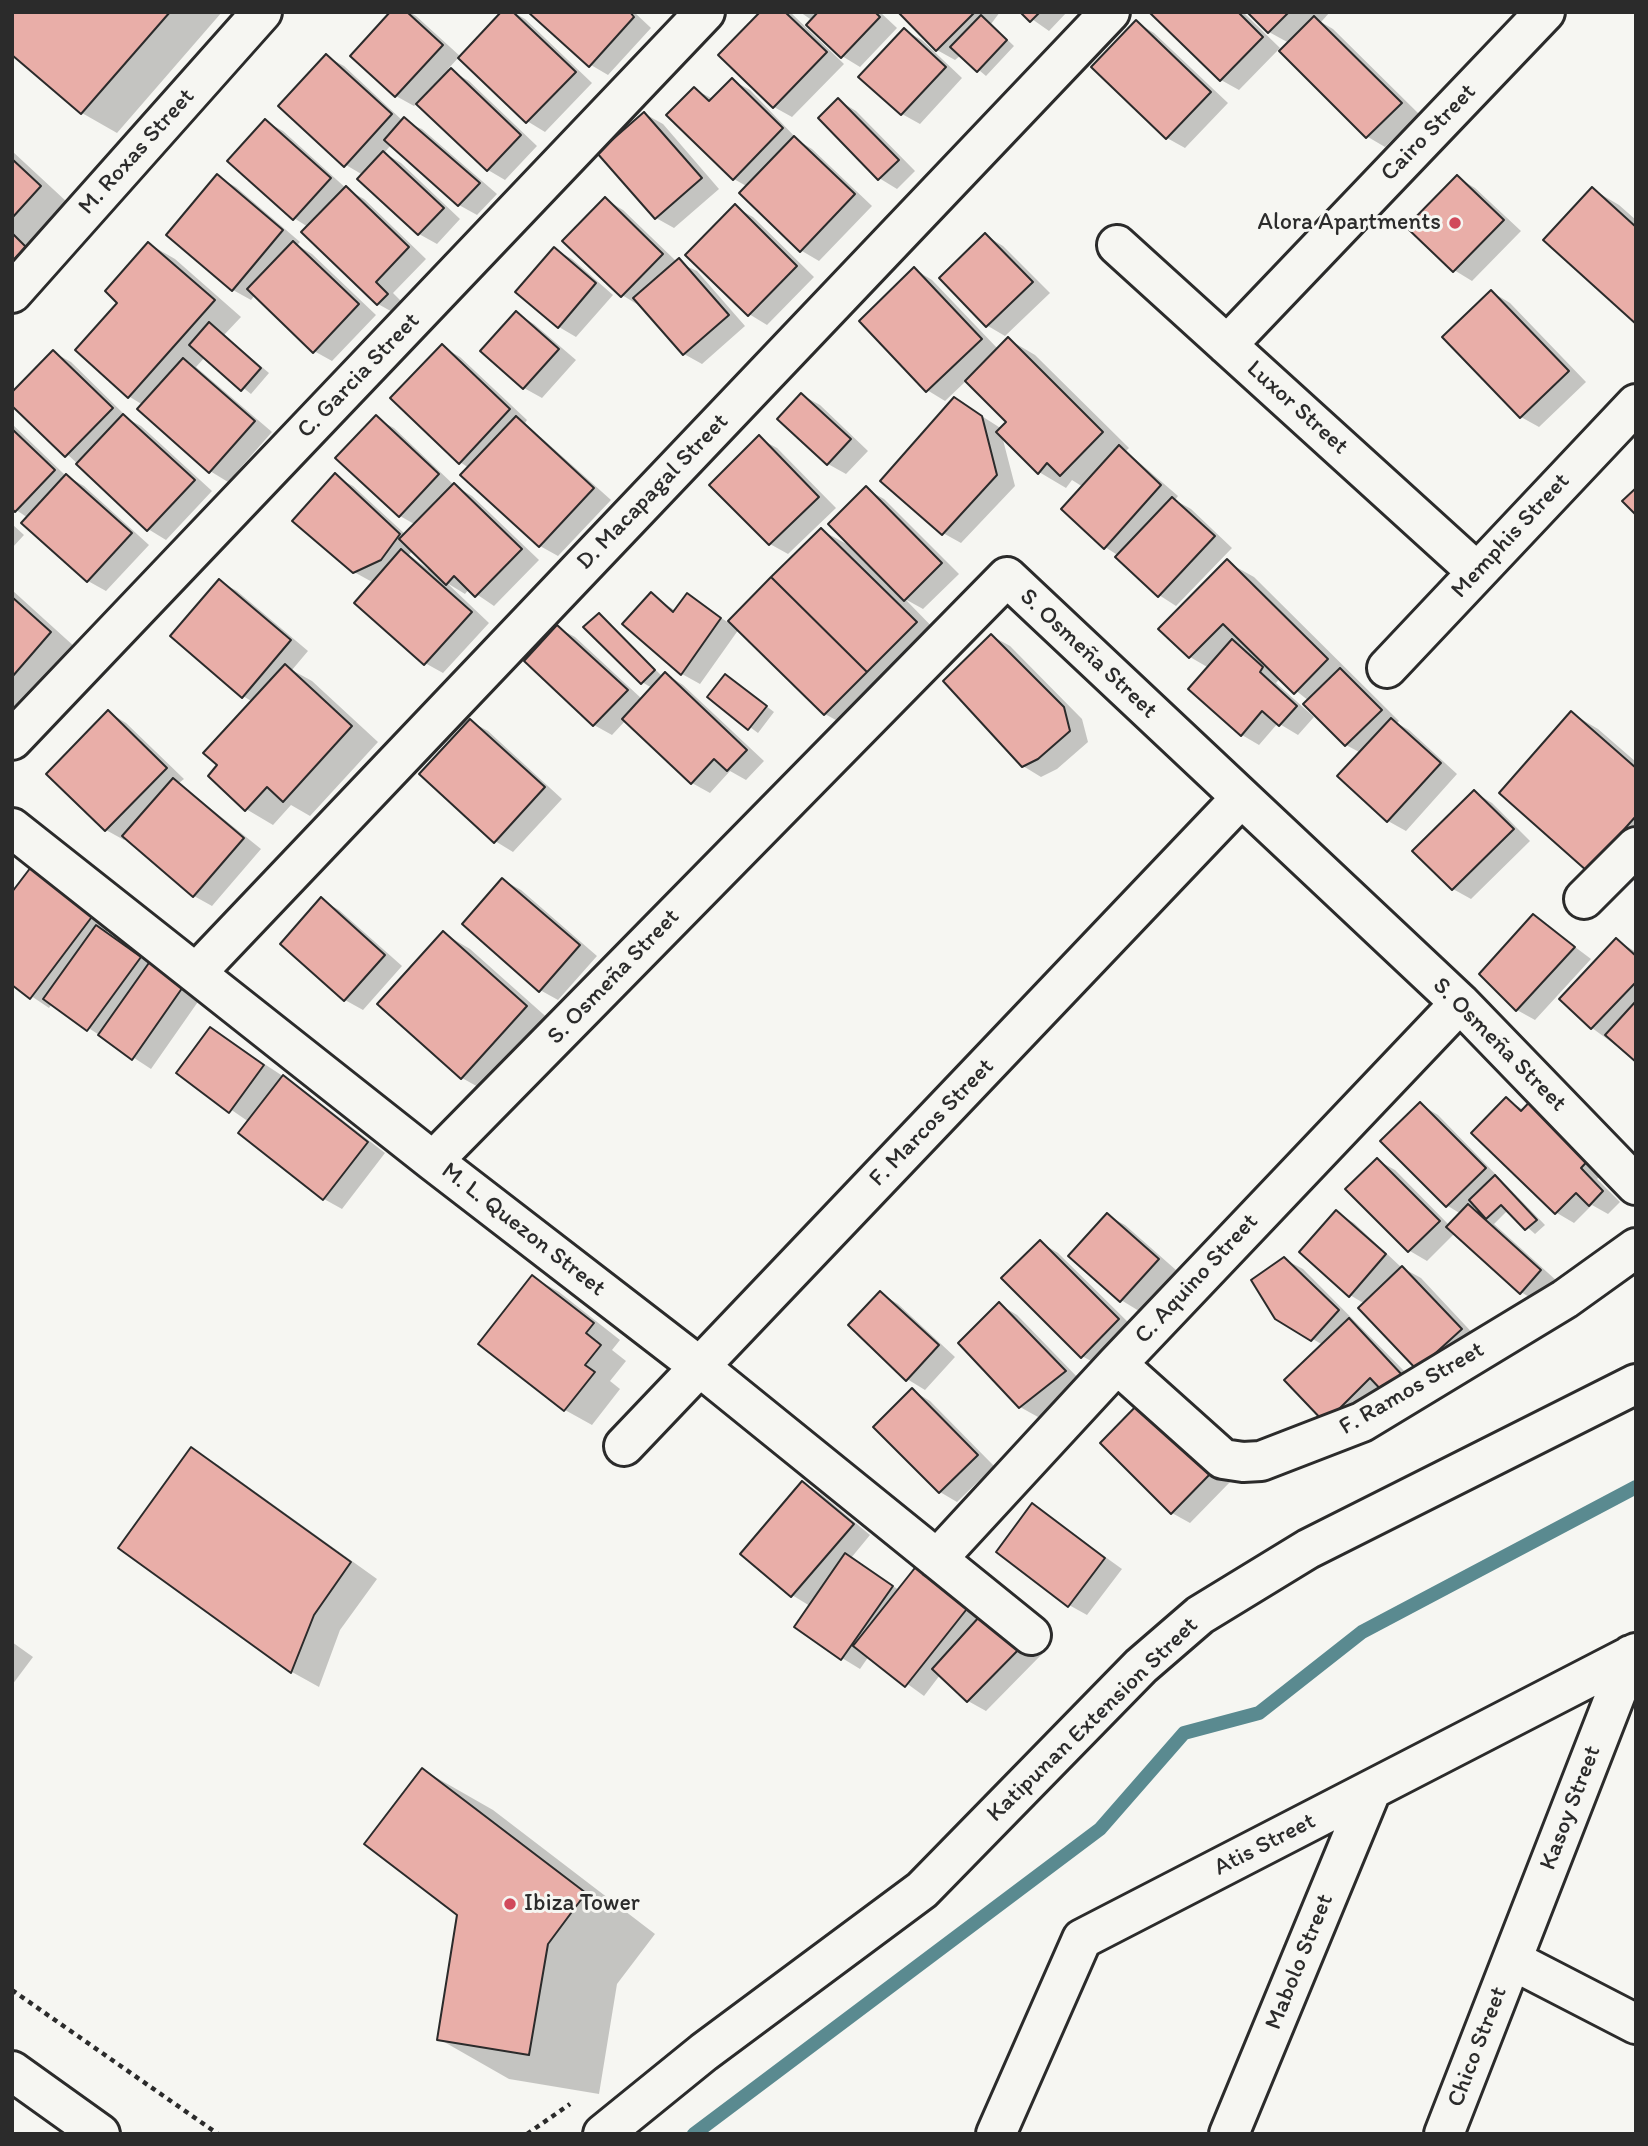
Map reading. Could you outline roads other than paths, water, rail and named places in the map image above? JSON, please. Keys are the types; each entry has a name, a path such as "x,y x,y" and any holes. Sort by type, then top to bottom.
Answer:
{"street":[{"name":"M. Roxas Street","path":"12,293 261,12"},
{"name":"C. Garcia Street","path":"12,740 705,12"},
{"name":"D. Macapagal Street","path":"197,972 1110,12"},
{"name":"Cairo Street","path":"1227,345 1545,12"},
{"name":"Luxor Street","path":"1117,245 1477,572"},
{"name":"Memphis Street","path":"1387,668 1636,404"},
{"name":"S. Osmeña Street","path":"433,1161 1007,577 1240,799 1460,1003 1636,1185"},
{"name":"F. Marcos Street","path":"624,1446 1240,799"},
{"name":"M. L. Quezon Street","path":"12,828 433,1161 700,1367 1031,1635"},
{"path":"1584,900 1636,847"},
{"name":"C. Aquino Street","path":"937,1559 1117,1364 1460,1003"},
{"name":"F. Ramos Street","path":"1117,1364 1223,1459 1261,1461 1362,1422 1565,1298 1636,1248"},
{"name":"Katipunan Extension Street","path":"603,2134 704,2052 922,1890 1141,1667 1200,1615 1308,1549 1636,1384"},
{"name":"Atis Street","path":"996,2134 1082,1939 1633,1654"},
{"name":"Kasoy Street","path":"1512,1960 1633,1654"},
{"name":"Mabolo Street","path":"1229,2134 1371,1791"},
{"path":"1512,1960 1636,2024"},
{"name":"Chico Street","path":"1444,2134 1512,1960"},
{"path":"12,2071 100,2134"}],"waterway":[{"path":"694,2134 1100,1829 1184,1733 1259,1713 1362,1632 1636,1487"}],"place":[{"name":"Alora Apartments","path":"1455,223"},
{"name":"Ibiza Tower","path":"510,1904"}]}
